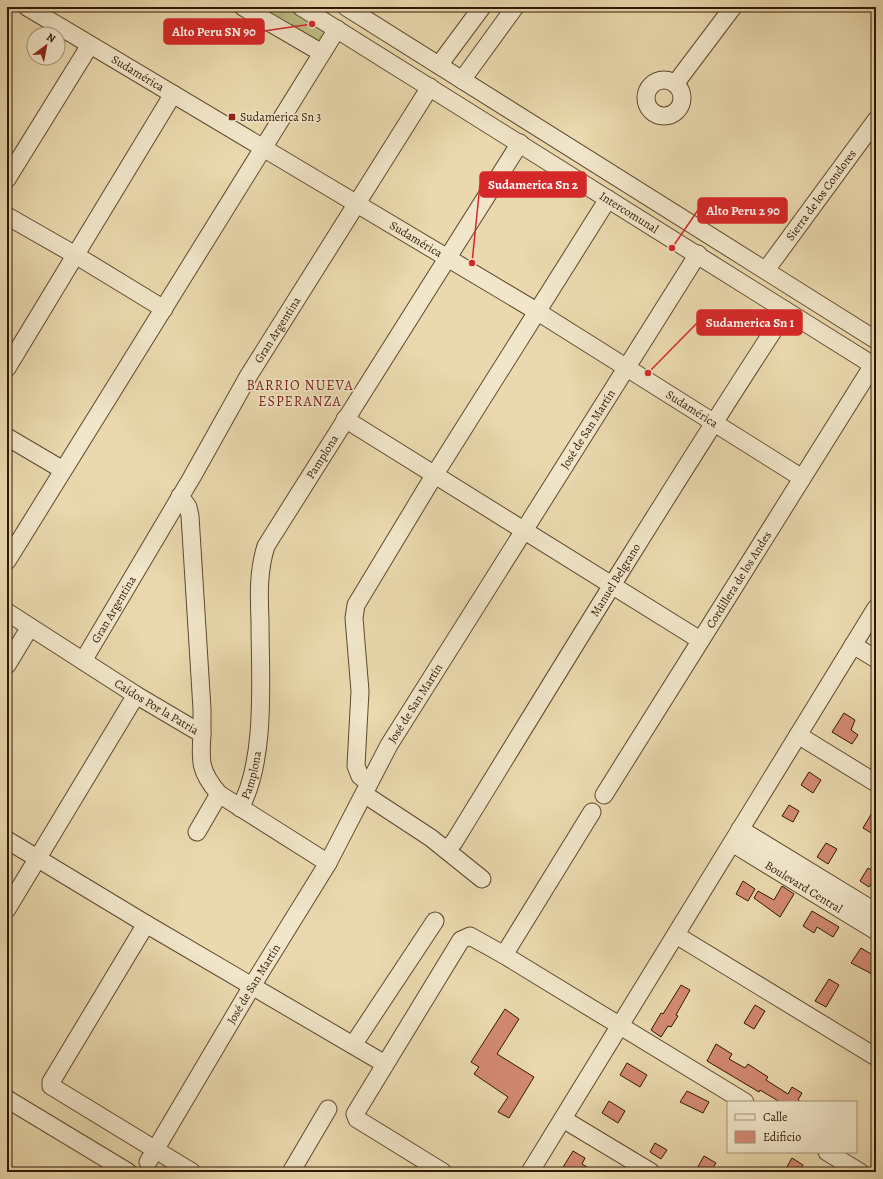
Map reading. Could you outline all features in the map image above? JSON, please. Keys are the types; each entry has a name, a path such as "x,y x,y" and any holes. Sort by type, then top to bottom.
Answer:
{"street":[{"name":"Sudamérica","path":"27,7 264,147 538,312 802,478"},
{"path":"243,7 322,53"},
{"name":"Intercomunal","path":"301,7 698,254 874,366"},
{"path":"346,7 876,340"},
{"path":"439,65 482,7"},
{"path":"462,80 515,7"},
{"path":"675,84 733,7"},
{"path":"7,561 337,30"},
{"path":"7,179 90,45"},
{"name":"Gran Argentina","path":"83,661 249,375 430,87"},
{"path":"7,368 173,94"},
{"name":"Sierra de los Condores","path":"766,270 876,120"},
{"name":"Pamplona","path":"240,808 249,790 259,722 259,573 262,558 274,531 520,143"},
{"path":"482,879 366,789 360,776 356,766 360,691 354,618 356,605 435,474 608,199"},
{"path":"7,216 164,309"},
{"name":"José de San Martín","path":"152,1156 252,986 328,864 389,745 698,254"},
{"name":"Manuel Belgrano","path":"446,850 454,842 612,584 713,423 786,311"},
{"name":"Cordillera de los Andes","path":"604,795 700,640 874,366"},
{"path":"346,419 525,529 700,640"},
{"path":"7,437 63,470"},
{"path":"180,496 188,507 190,516 202,709 202,734"},
{"path":"530,1172 876,608"},
{"name":"Caídos Por la Patria","path":"7,612 136,695 202,734 202,769 207,780 219,794 328,864"},
{"path":"7,666 30,627"},
{"path":"853,645 876,659"},
{"path":"7,909 136,695"},
{"path":"798,735 876,783"},
{"path":"197,832 219,794"},
{"path":"504,955 592,812"},
{"name":"Boulevard Central","path":"736,836 876,912"},
{"name":"Boulevard Central","path":"736,836 876,931"},
{"path":"7,840 146,924 385,1064"},
{"path":"353,1045 435,921"},
{"path":"146,924 50,1086 152,1156 192,1172"},
{"path":"676,935 876,1057"},
{"path":"443,1172 357,1119 355,1114 357,1108 461,940 470,936 504,955 743,1101"},
{"path":"7,1099 128,1172"},
{"path":"291,1172 328,1109"},
{"path":"563,1119 651,1172"},
{"path":"829,1153 860,1172"}],"green space":[{"path":"251,7 291,7 328,30 319,46"}],"building":[{"path":"844,713 855,720 851,730 858,735 852,744 832,732"},
{"path":"809,772 821,780 813,793 801,785"},
{"path":"789,805 799,811 793,822 782,816"},
{"path":"876,806 876,836 863,828"},
{"path":"826,843 837,849 828,864 817,857"},
{"path":"868,868 876,873 876,876 869,887 860,881"},
{"path":"743,881 755,889 748,901 736,894"},
{"path":"782,886 794,894 780,917 754,898 758,891 774,900"},
{"path":"812,911 839,927 833,937 817,927 814,933 803,926"},
{"path":"861,948 876,957 876,976 851,963"},
{"path":"829,979 839,985 826,1007 815,1001"},
{"path":"681,985 690,990 676,1015 678,1016 671,1027 668,1026 661,1037 651,1030"},
{"path":"755,1005 765,1011 754,1029 744,1023"},
{"path":"505,1009 519,1019 497,1054 534,1077 509,1118 498,1112 508,1097 474,1074 479,1067 471,1062"},
{"path":"716,1044 732,1054 729,1059 745,1068 748,1064 768,1077 766,1080 788,1094 792,1087 802,1093 798,1100 800,1101 778,1101 760,1090 759,1092 707,1061"},
{"path":"627,1063 647,1075 640,1087 620,1075"},
{"path":"687,1091 709,1102 703,1113 680,1102"},
{"path":"609,1101 625,1111 618,1123 602,1113"},
{"path":"655,1143 667,1150 661,1159 650,1152"},
{"path":"573,1151 585,1158 582,1164 595,1172 560,1172"},
{"path":"704,1156 716,1163 710,1172 695,1172"},
{"path":"792,1158 803,1165 799,1172 784,1172"}],"place":[{"name":"Alto Peru SN 90","path":"312,24"},
{"name":"Sudamerica Sn 3","path":"232,117"},
{"name":"Alto Peru 2 90","path":"672,248"},
{"name":"Sudamerica Sn 2","path":"472,263"},
{"name":"Sudamerica Sn 1","path":"648,373"}],"district":[{"name":"BARRIO NUEVA ESPERANZA","path":"300,394"}]}
